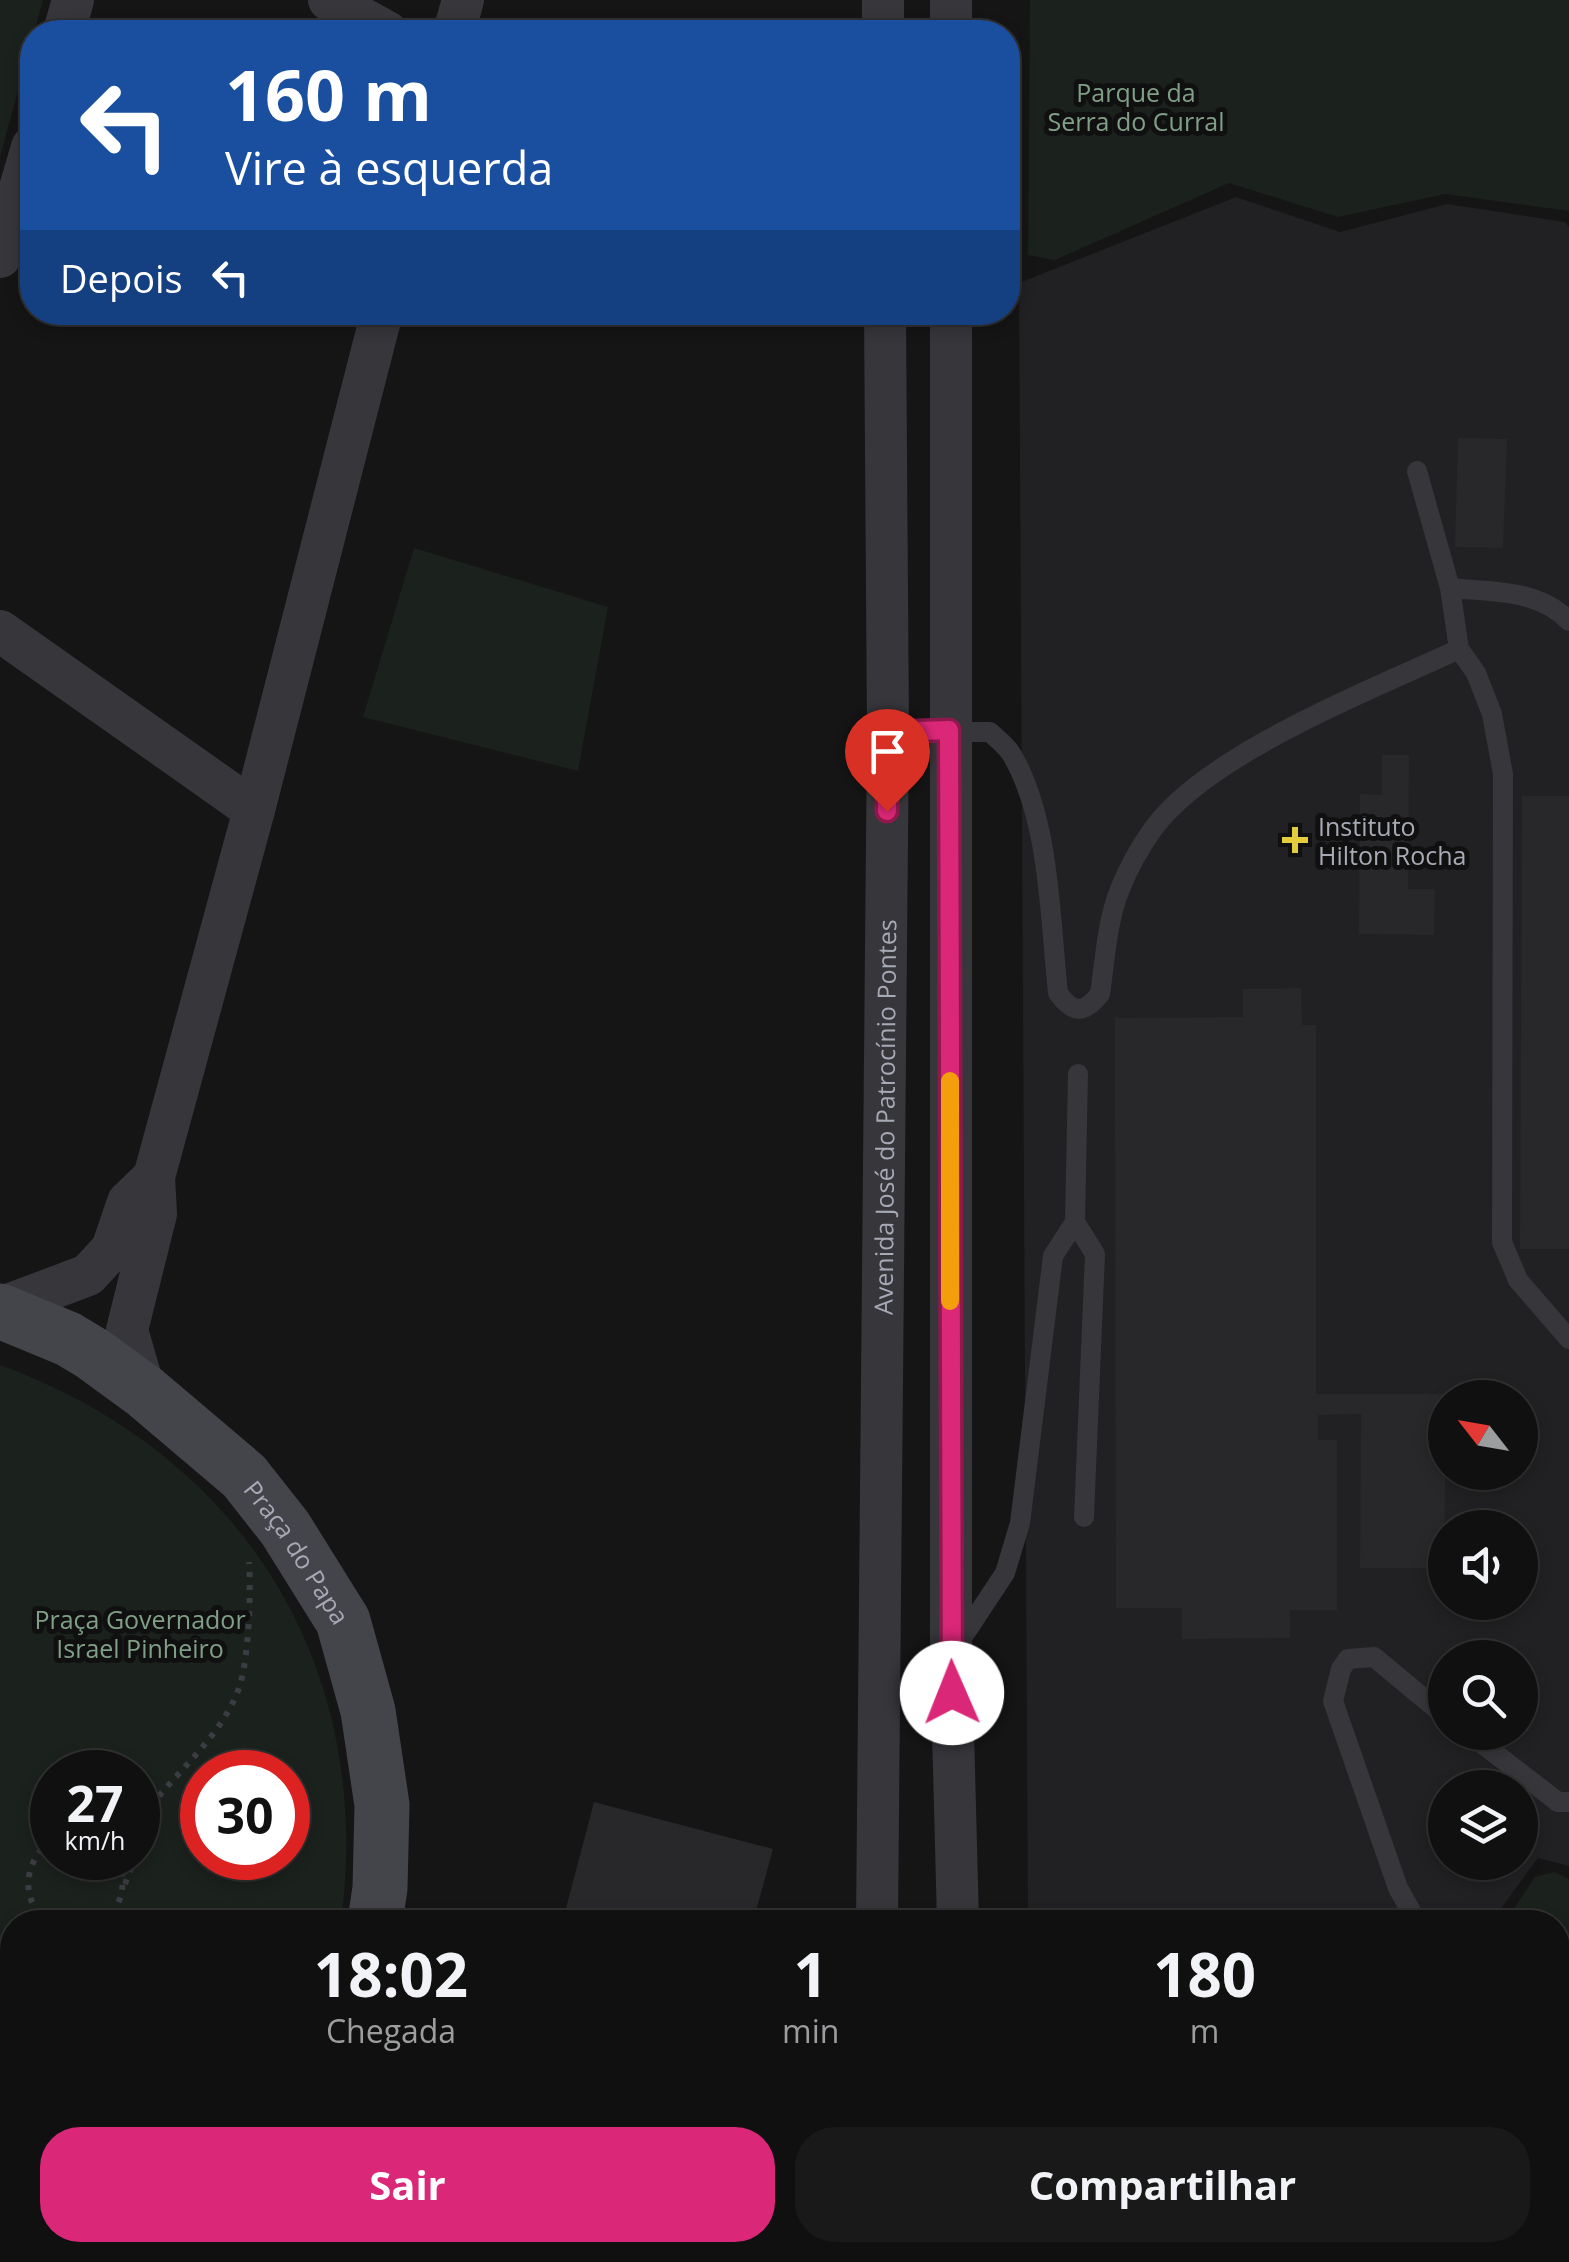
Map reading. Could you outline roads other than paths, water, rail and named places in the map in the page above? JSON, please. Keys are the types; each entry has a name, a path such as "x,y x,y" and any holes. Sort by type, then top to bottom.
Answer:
{"street":[{"path":"330,0 366,20"},
{"path":"0,257 20,188"},
{"path":"144,1392 127,1330 156,1214 154,1177 254,810 379,325"},
{"name":"Avenida José do Patrocínio Pontes","path":"877,1910 888,732 885,325"},
{"path":"951,325 952,1654 958,1910"},
{"path":"0,631 254,810"},
{"path":"0,1309 88,1275 112,1249 128,1202 154,1177"},
{"name":"Praça do Papa","path":"0,1309 68,1338 144,1392 244,1476 285,1528 343,1620 368,1711 382,1805 384,1910"}],"lane":[{"path":"1417,471 1450,588 1459,648 1476,673 1492,714 1503,774 1502,1242 1518,1280 1569,1339"},
{"path":"1450,588 1532,596 1569,621"},
{"path":"888,732 990,732 1011,753 1031,800 1050,892 1058,993 1066,1004 1078,1009 1090,1006 1100,994 1118,892 1154,827 1180,801 1252,748 1459,648"},
{"path":"952,1654 1005,1574 1020,1523 1053,1256 1075,1222 1078,1074"},
{"path":"1075,1222 1095,1254 1084,1517"},
{"path":"1410,1910 1398,1888 1333,1701 1340,1670 1348,1660 1374,1657 1428,1702"},
{"path":"1490,1750 1558,1802 1569,1802"}],"place":[{"name":"Instituto Hilton Rocha","path":"1295,840"}],"park label":[{"name":"Parque da Serra do Curral","path":"1136,106"},
{"name":"Praça Governador Israel Pinheiro","path":"140,1634"}]}
